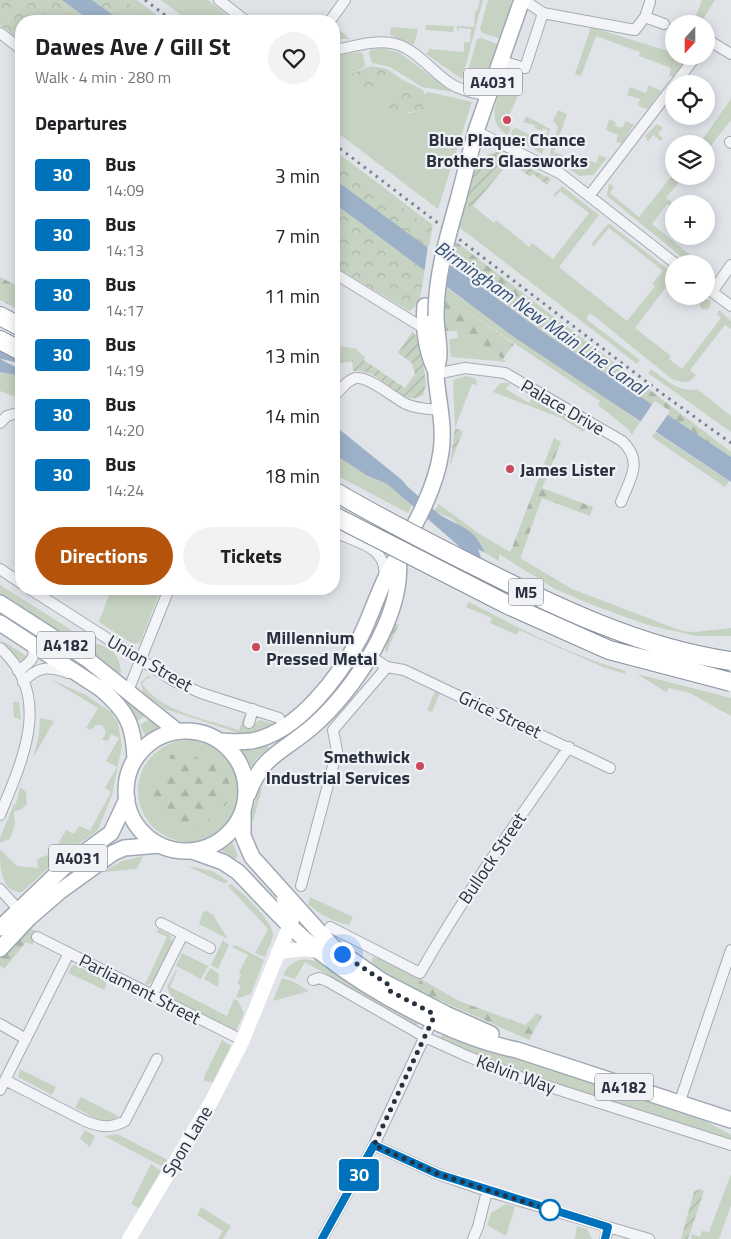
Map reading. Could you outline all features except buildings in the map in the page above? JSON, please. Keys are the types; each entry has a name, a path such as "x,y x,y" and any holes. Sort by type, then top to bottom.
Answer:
{"highway":[{"path":"0,316 15,325"},
{"path":"0,340 15,348"},
{"name":"M5","path":"340,495 543,601 657,644 731,661"},
{"name":"M5","path":"340,519 500,601 609,650 731,682"}],"main road":[{"name":"A4031","path":"436,374 428,357 425,328 432,311 455,198 488,96 523,0"},
{"name":"A4031","path":"221,741 252,740 280,729 313,701 344,664 361,636 383,584 428,494 441,452 440,410 436,374 439,354 432,311"},
{"name":"A4031","path":"245,805 254,777 262,766 274,753 313,726 338,699 370,656 389,618 400,582 401,551"},
{"name":"A4182","path":"0,602 87,659 177,731"},
{"name":"A4182","path":"0,623 101,689 123,709 132,728 135,759"},
{"path":"344,664 357,653 370,656"},
{"name":"A4182","path":"177,731 204,733 221,741 240,763 245,776 245,805 234,829 224,838 210,846 192,851 178,850 160,845 144,834 136,824 127,799 128,776 135,759 149,743 177,731"},
{"name":"A4031","path":"0,928 63,868 112,833 127,799"},
{"name":"Kelvin Way","path":"245,805 243,836 252,857 314,928 384,988 511,1043 517,1050"},
{"name":"A4031","path":"0,949 29,918 59,892 113,852 124,848 160,845"},
{"name":"Kelvin Way","path":"192,851 223,862 238,872 318,951 384,988 433,1019 494,1046 517,1050 731,1120"}],"street":[{"path":"219,0 238,15"},
{"path":"334,15 345,0"},
{"path":"523,0 543,13 635,30 645,17 650,2"},
{"path":"501,61 525,68 543,13"},
{"path":"645,17 664,24"},
{"path":"0,33 15,44"},
{"path":"340,49 374,43 394,43 403,47 460,89 488,96"},
{"path":"715,44 731,54"},
{"path":"681,75 689,65"},
{"path":"589,196 665,96"},
{"path":"476,131 561,174 665,255"},
{"path":"715,282 731,265"},
{"path":"340,277 425,328"},
{"path":"715,294 731,306"},
{"name":"Palace Drive","path":"436,374 465,368 505,373 622,441 634,454 635,463 621,502"},
{"path":"340,390 351,380 358,378 368,381 408,405 422,409 440,410"},
{"path":"0,423 7,416 15,414"},
{"path":"340,535 380,554 384,561 383,584"},
{"path":"373,549 401,551"},
{"path":"0,569 15,579"},
{"name":"Union Street","path":"39,595 174,681 279,718"},
{"path":"128,691 167,595"},
{"path":"18,671 33,658 32,646 28,641"},
{"path":"0,648 18,671 30,708 28,737 23,758 0,815"},
{"name":"Grice Street","path":"370,656 387,667 404,670 610,768"},
{"path":"23,682 37,670 44,667 51,667 86,679"},
{"path":"333,730 387,667"},
{"path":"249,723 254,709"},
{"path":"313,726 333,730"},
{"path":"302,886 337,751 333,730"},
{"name":"Bullock Street","path":"362,944 420,973 445,930 507,835 569,747"},
{"path":"252,857 259,870 293,912 290,924"},
{"path":"0,889 18,909"},
{"path":"161,924 210,948"},
{"name":"Spon Lane","path":"129,1239 210,1104 242,1041 290,924"},
{"path":"330,927 362,944 350,960"},
{"path":"152,996 183,934"},
{"name":"Parliament Street","path":"38,937 242,1041"},
{"path":"278,952 306,949 318,951"},
{"path":"679,1104 731,950"},
{"path":"0,1090 69,953"},
{"name":"Kelvin Way","path":"313,980 319,978 327,980 425,1036 525,1079 731,1145"},
{"path":"322,1239 374,1145 433,1019"},
{"path":"0,1024 26,1039"},
{"name":"Spon Lane","path":"138,1239 214,1108 237,1064 242,1041"},
{"path":"5,1080 85,1121 99,1127 106,1127 125,1121 157,1059"},
{"path":"374,1145 438,1174 487,1191 649,1239"},
{"path":"473,1239 487,1191"},
{"path":"605,1239 608,1227"}],"green space":[{"path":"0,0 124,0 145,15 15,15 15,36 0,25"},
{"path":"124,0 137,0 157,15 145,15"},
{"path":"161,0 208,0 227,15 181,15"},
{"path":"480,0 483,0 462,79 426,54 430,49 464,52 464,42 470,42 471,29 459,28 457,32 457,26 474,27 475,11 477,11"},
{"path":"488,0 512,0 502,39 482,33 480,29"},
{"path":"702,0 715,0 706,15 696,15"},
{"path":"426,25 454,26 453,32 425,30"},
{"path":"391,27 418,29 414,45 390,35"},
{"path":"591,27 665,50 665,65 684,65 676,75 669,75 671,68 639,56 640,52 596,36 581,76 575,74"},
{"path":"340,30 350,39 340,39"},
{"path":"481,38 500,45 486,83 484,81 476,84 465,82 477,39"},
{"path":"383,48 400,53 452,92 422,87 390,67 372,63 370,50"},
{"path":"360,52 363,54 365,67 350,74 355,84 367,96 376,92 378,88 392,95 386,108 410,113 428,109 424,94 428,92 472,102 438,209 340,135 340,55"},
{"path":"371,66 387,69 381,85 397,93 403,80 423,90 428,109 407,112 386,108 387,101 392,95 378,88 376,92 367,96 355,84 350,74"},
{"path":"387,69 403,80 397,93 381,85"},
{"path":"504,79 522,87 506,122 510,124 509,127 511,128 508,135 496,124 495,117 496,102"},
{"path":"649,85 661,91 648,109 638,106 640,99 627,95 630,87 646,93"},
{"path":"731,99 731,120 715,140 715,135 705,135 713,125 715,125 715,122"},
{"path":"558,110 567,114 554,152 581,162 582,158 596,163 599,155 607,158 593,175 580,176 551,158 550,153 558,127 553,121"},
{"path":"526,116 550,129 542,154 534,149 537,142 542,143 548,131 543,128 542,131 535,128 535,125 523,122"},
{"path":"609,119 616,122 615,126 622,128 626,121 634,125 622,143 616,142 618,135 606,130"},
{"path":"657,124 663,128 658,134 663,138 661,141 653,135 648,142 645,136"},
{"path":"516,128 536,138 532,148 510,136 513,129"},
{"path":"499,152 551,179 547,185 533,174 530,177 510,161 473,206 465,206 478,164 490,154"},
{"path":"340,155 433,225 432,229 340,161"},
{"path":"340,161 432,229 419,304 409,311 340,270"},
{"path":"609,183 614,187 610,193 639,217 665,184 677,185 668,195 665,195 665,207 652,224 665,235 665,244 607,196"},
{"path":"562,186 599,215 559,267 627,321 655,286 652,284 663,271 609,228 593,247 592,243 610,224 665,267 665,289 635,328 671,356 669,359 682,369 721,318 717,314 719,310 731,321 731,329 725,325 690,370 696,375 688,382 672,379 590,313 586,319 640,360 637,364 459,227 465,206 473,206 494,223 496,220 529,247 532,243 553,259 589,213 560,191 555,197 554,194"},
{"path":"455,241 731,452 731,457 667,415 670,411 655,401 652,405 540,330 449,264"},
{"path":"667,245 678,245 690,255 679,255"},
{"path":"0,277 15,285 15,308 0,300"},
{"path":"445,287 640,422 632,435 628,429 598,405 600,401 444,296"},
{"path":"444,296 514,344 503,359 460,331 446,331 443,326"},
{"path":"700,305 710,305 705,310"},
{"path":"457,331 460,331 507,362 451,357 449,339 458,338"},
{"path":"412,332 420,339 426,385 423,395 408,398 375,376 353,371 352,360 362,359 405,388 415,374 412,363 398,353"},
{"path":"340,346 358,349 357,351 365,357 364,360 340,363"},
{"path":"651,369 678,387 691,390 697,389 731,416 731,432 648,373"},
{"path":"0,372 15,375 15,397 0,391"},
{"path":"466,376 475,378 477,385 472,384 455,428 453,383 455,379"},
{"path":"500,383 510,383 506,389 529,403 534,395 588,425 583,432 561,418 493,392"},
{"path":"455,428 463,431 450,465"},
{"path":"655,432 729,481 725,487 652,437"},
{"path":"554,438 561,442 542,488 593,507 590,516 542,498 520,559 510,553"},
{"path":"340,458 366,475 387,484 412,505 408,513 340,477"},
{"path":"439,504 478,533 572,589 682,631 694,632 731,628 731,636 696,636 648,625 555,589 499,554 499,561 485,553 480,542 452,519 434,511"},
{"path":"0,585 89,641 108,648 116,655 121,673 117,674 0,596"},
{"path":"109,595 159,595 140,643 133,644 99,622"},
{"path":"469,602 526,631 586,658 626,671 625,674 603,667 519,630 517,635 490,623 492,618 466,607"},
{"path":"0,610 98,675 96,678 0,615"},
{"path":"393,623 399,624 386,653 385,644"},
{"path":"0,639 28,658 25,661 18,660"},
{"path":"637,674 731,698 731,716 690,693 669,688 666,692"},
{"path":"147,676 153,677 146,679 142,684 151,694 186,714 239,730 244,715 246,718 244,727 252,729 255,723 260,720 274,724 257,732 239,733 165,709 143,692 141,683"},
{"path":"50,679 86,695 111,712 118,723 122,746 112,795 98,830 62,856 22,892 15,891 5,883 1,870 0,849 17,866 38,868 37,859 53,853 66,830 74,834 79,826 90,831 111,792 105,788 117,767 106,761 119,738 111,734 108,741 102,740 106,732 102,725 96,725 91,730 86,728 98,708"},
{"path":"435,691 440,693 432,712 427,710"},
{"path":"124,697 145,716 137,721"},
{"path":"13,702 19,702 21,720 14,717"},
{"path":"40,718 54,721 33,758 39,735"},
{"path":"150,719 159,728 145,736 140,725"},
{"path":"189,740 199,741 218,748 232,762 239,781 239,801 232,820 218,834 199,841 189,842 179,841 160,834 146,820 139,801 138,791 139,781 146,762 160,748 179,741"},
{"path":"266,744 269,748 256,759 252,767 242,750 257,748"},
{"path":"185,752 195,755 206,766 212,764 223,769 228,778 231,792 225,806 217,805 211,812 210,821 190,831 173,826 170,815 162,811 159,806 149,802 148,796 165,784 169,775 170,755"},
{"path":"20,787 26,792 27,804 22,809 14,812 15,824 10,839 0,843 0,838 14,804 16,804"},
{"path":"259,788 262,789 253,821 250,820"},
{"path":"232,841 238,856 235,859 221,850"},
{"path":"143,856 137,869 103,872 122,861"},
{"path":"188,866 212,871 228,881 223,883"},
{"path":"230,884 256,907 272,930 273,935 265,957 255,953 268,929 228,886"},
{"path":"310,897 353,917 349,925 317,912 308,904"},
{"path":"207,911 213,915 228,939 199,924 203,912"},
{"path":"29,926 31,928 24,935 26,942 4,969 2,966 0,967 0,959"},
{"path":"31,928 38,933 32,945 26,942 24,935"},
{"path":"158,929 170,935 173,942 156,979 148,985 145,984 167,937 157,932"},
{"path":"223,940 229,945 218,969 211,965"},
{"path":"235,945 264,960 251,994 239,998 236,996 241,986 237,983 241,975 239,973 248,955 232,947"},
{"path":"182,953 208,966 201,979 176,966"},
{"path":"318,957 420,1021 419,1024 414,1026 305,962 295,979 283,975 292,963 300,960 315,961"},
{"path":"373,957 382,959 421,979 415,989 371,964"},
{"path":"76,965 106,981 105,990 68,973 72,966"},
{"path":"210,968 219,974 218,987 204,979"},
{"path":"176,970 170,987 227,1016 234,999 238,1001 244,1013 236,1031 172,998 167,987"},
{"path":"282,978 294,982 309,991 273,1001"},
{"path":"421,979 459,1001 525,1025 537,1013 542,1016 529,1040 415,989"},
{"path":"443,1033 704,1120 731,1135 731,1141 584,1094 511,1068 440,1039"},
{"path":"222,1040 231,1046 213,1082 204,1081 204,1077"},
{"path":"20,1069 56,1087 52,1095 18,1077"},
{"path":"81,1097 118,1116 108,1121 91,1116 75,1107"},
{"path":"85,1130 95,1136 90,1147 80,1139"},
{"path":"117,1134 167,1161 161,1166 104,1136"},
{"path":"151,1164 161,1171 139,1208 131,1204"},
{"path":"731,1174 731,1205 719,1239 691,1239 692,1234 700,1237 702,1231 709,1232"},
{"path":"699,1189 704,1191 688,1239 681,1239 694,1192"},
{"path":"506,1204 515,1207 506,1236 487,1225 491,1213"},
{"path":"201,1207 231,1226 223,1239 218,1239 223,1231 197,1215"},
{"path":"577,1226 587,1229 592,1239 575,1239"}],"water":[{"path":"62,0 92,0 113,15 83,15"},
{"path":"340,183 540,330 731,457 731,482 514,337 340,207"},
{"path":"0,359 15,367 15,375 0,372"},
{"path":"340,430 402,480 416,497 412,505 387,484 366,475 340,458"},
{"path":"434,511 470,531 481,544 485,553 445,533 431,519"}],"pier":[{"path":"428,246 449,262 444,290 424,274"},
{"path":"653,403 669,413 654,434 639,424"},
{"path":"439,529 487,554 484,556 444,535"}],"waterway":[{"path":"0,353 15,357"},
{"path":"404,491 473,551 483,582 512,598"}],"railway":[{"path":"145,0 165,15"},
{"path":"340,149 664,395 731,443"}],"bus line":[{"name":"30","path":"322,1239 374,1145 438,1174 487,1191 608,1227 605,1239"}],"place":[{"name":"Blue Plaque: Chance Brothers Glassworks","path":"507,120"},
{"name":"James Lister","path":"510,469"},
{"name":"Millennium Pressed Metal","path":"256,647"},
{"name":"Smethwick Industrial Services","path":"420,766"}],"route":[{"path":"342,954 389,985 390,991 432,1013 433,1019 374,1145 438,1174 550,1210"}],"water label":[{"name":"Birmingham New Main Line Canal","path":"541,317"}]}
